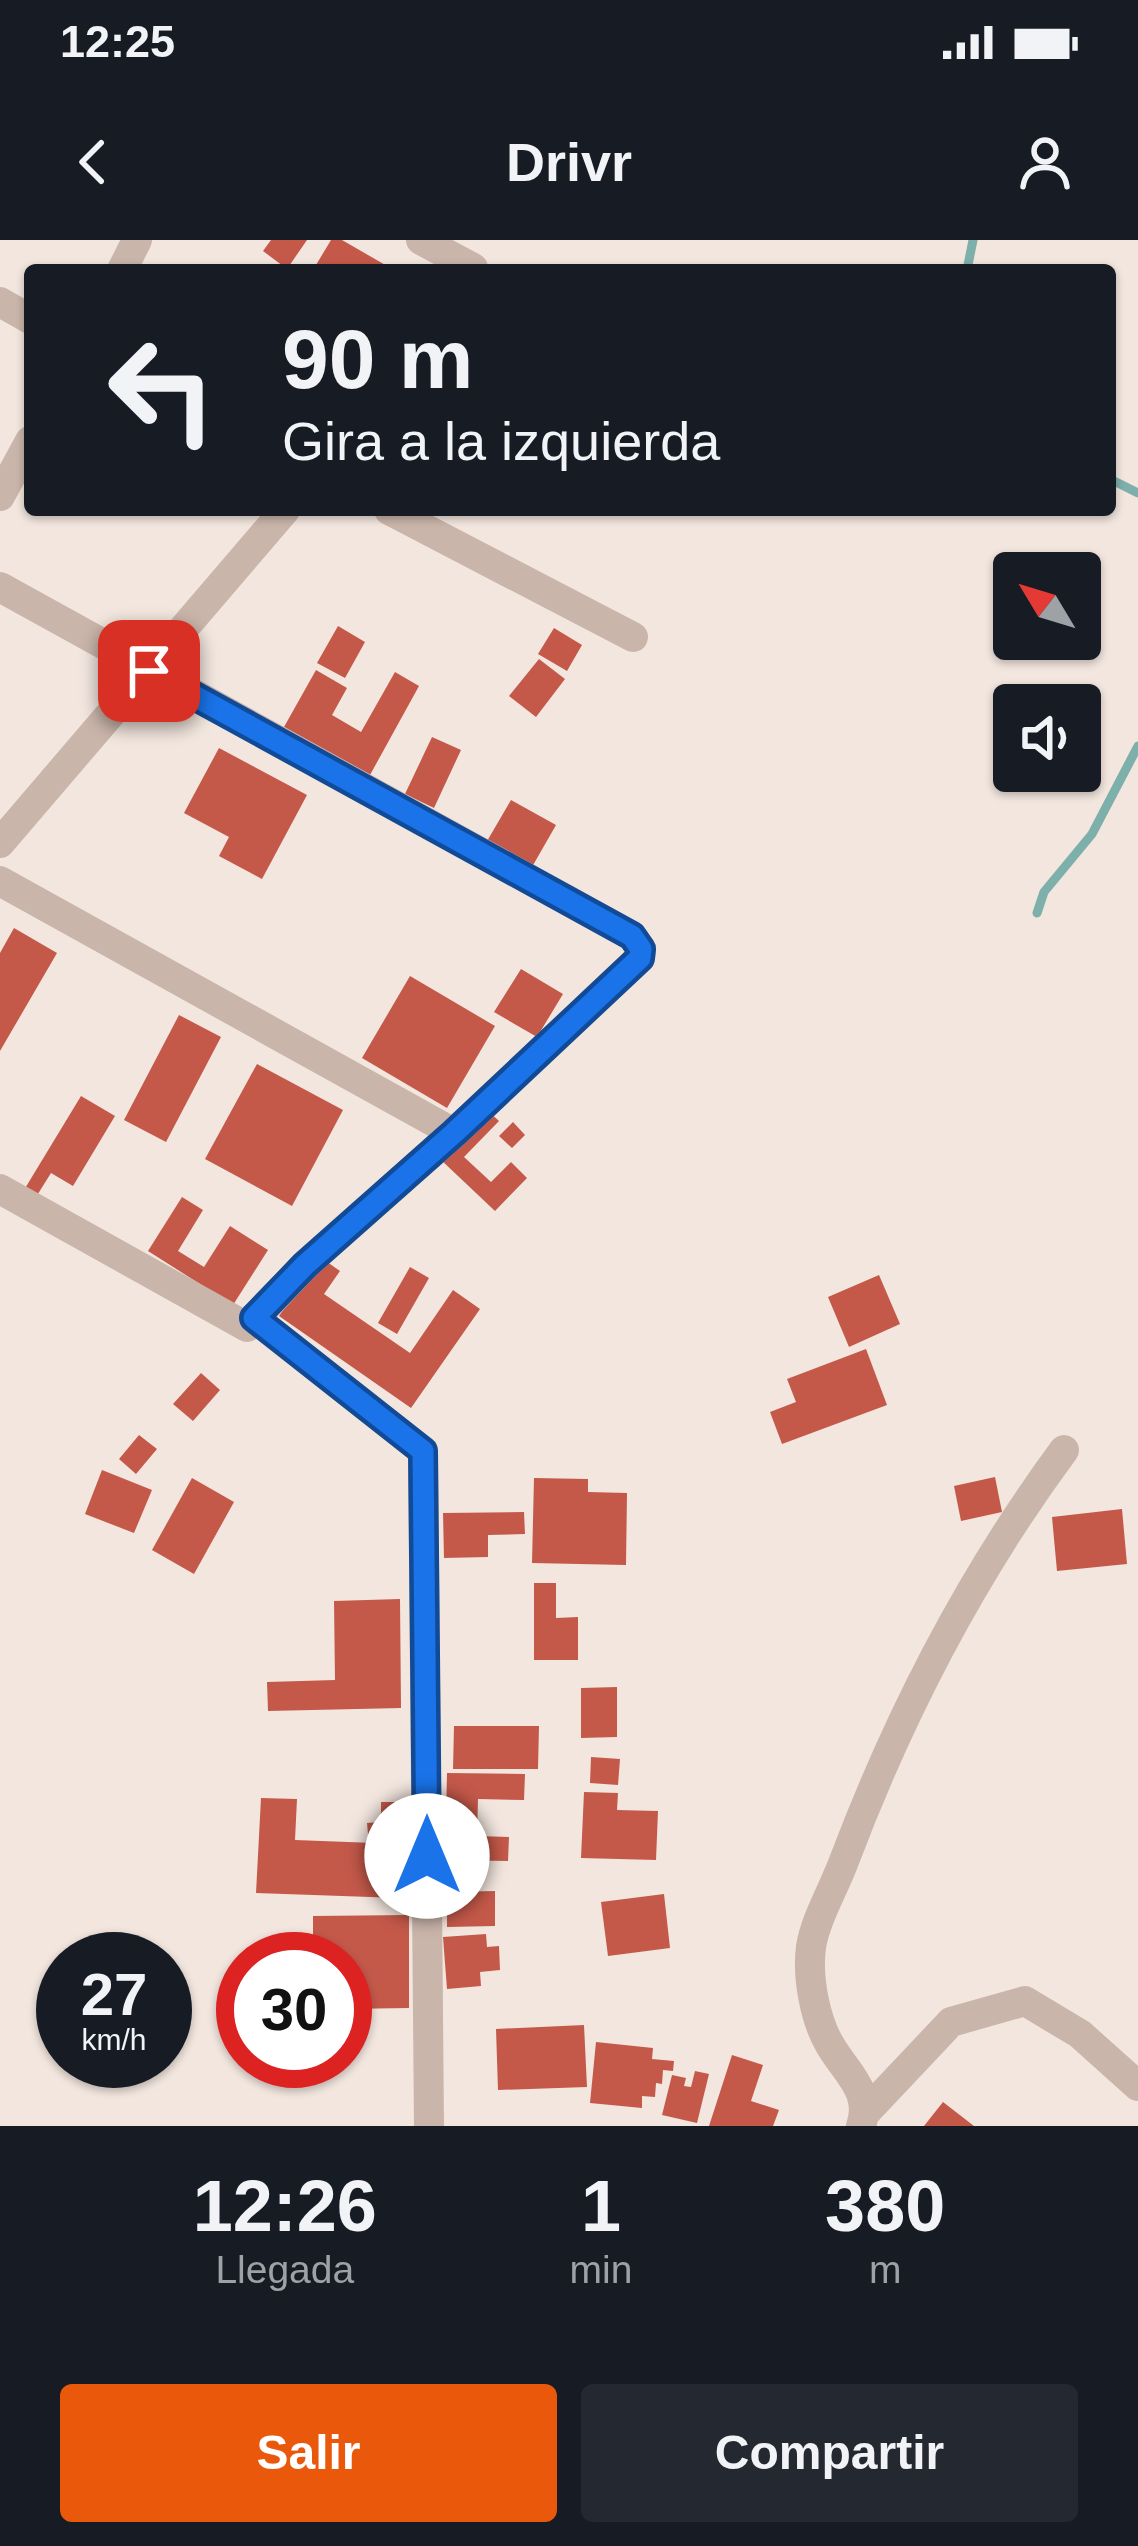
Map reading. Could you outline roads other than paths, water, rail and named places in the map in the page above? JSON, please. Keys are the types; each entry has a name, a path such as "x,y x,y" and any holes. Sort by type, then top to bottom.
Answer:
{"street":[{"path":"421,240 477,259"},
{"path":"0,496 24,452"},
{"path":"0,843 280,516"},
{"path":"401,516 633,637"},
{"path":"0,587 638,941 640,958 305,1265 248,1327 0,1189"},
{"path":"0,881 454,1133"},
{"path":"254,1318 423,1451 429,2126"},
{"path":"864,2118 857,2082 828,2043 814,2001 811,1946 879,1769 949,1630 1032,1493 1064,1450"},
{"path":"864,2118 951,2022 1025,2001 1080,2034 1138,2086"}],"waterway":[{"path":"968,264 973,240"},
{"path":"1116,482 1138,493"},
{"path":"1037,913 1044,892 1092,834 1138,746"}]}
